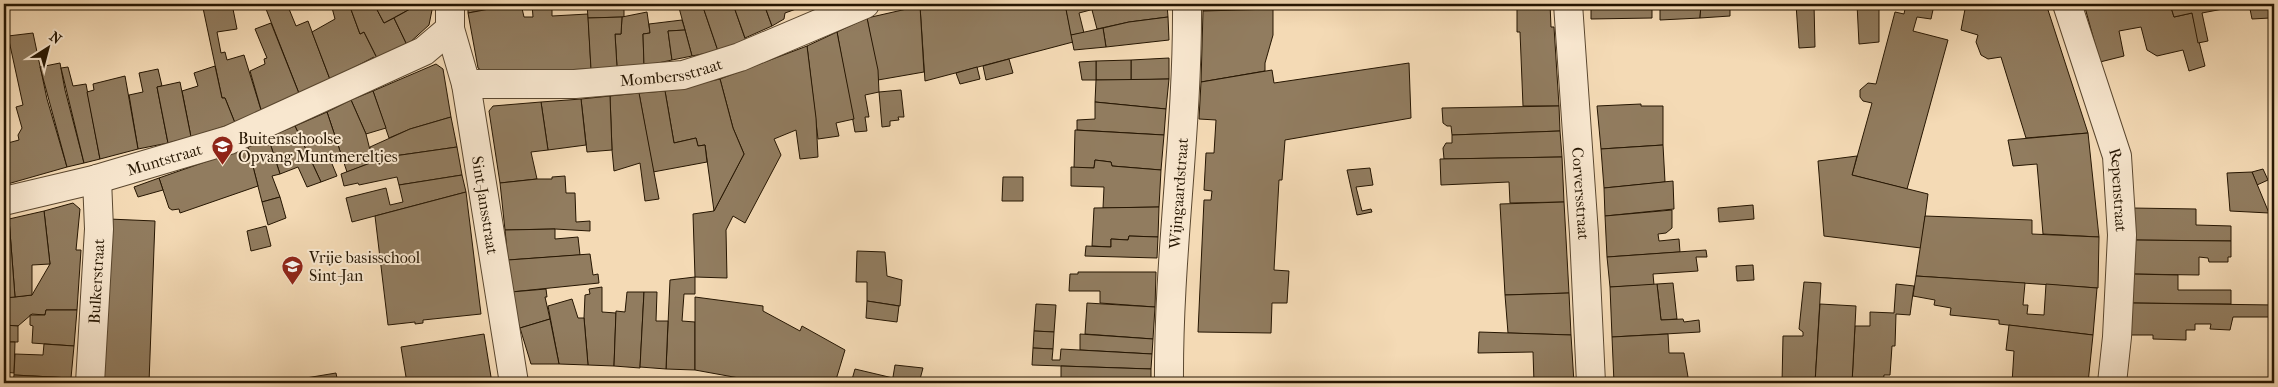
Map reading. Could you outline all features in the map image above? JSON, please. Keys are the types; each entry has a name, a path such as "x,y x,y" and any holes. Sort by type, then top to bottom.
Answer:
{"street":[{"name":"Mombersstraat","path":"466,84 575,84 683,75 740,57 866,4"},
{"name":"Wijngaardstraat","path":"1169,383 1174,254 1185,125 1187,4"},
{"name":"Corversstraat","path":"1568,4 1592,383"},
{"name":"Repenstraat","path":"2066,4 2116,156 2122,235 2118,337 2112,383"},
{"name":"Sint-Jansstraat","path":"450,17 466,84 514,383"},
{"name":"Muntstraat","path":"4,201 97,179 229,140 266,125 424,51 450,17"},
{"name":"Bulkerstraat","path":"90,383 99,229 97,179"}],"building":[{"path":"6,4 30,4 30,7 6,7"},
{"path":"30,4 63,4 63,5 30,8"},
{"path":"232,4 237,29 217,32 221,53 225,52 227,60 244,55 262,113 235,123 225,98 222,98 203,8"},
{"path":"287,4 296,26 308,21 331,82 300,96 266,9"},
{"path":"331,4 349,4 360,34 364,32 377,58 375,59 374,57 349,70 350,72 331,82 312,32 335,19"},
{"path":"349,4 374,4 384,23 394,18 407,45 377,58 364,32 360,34"},
{"path":"374,4 433,4 412,8 384,23"},
{"path":"468,4 516,4 468,13"},
{"path":"521,4 524,17 533,17 532,4 552,4 552,16 588,14 591,69 484,72 478,68 468,13"},
{"path":"587,4 624,4 624,17 588,18"},
{"path":"678,4 702,4 718,51 692,56"},
{"path":"702,4 733,4 746,41 718,51"},
{"path":"733,4 764,4 772,26 745,38"},
{"path":"764,4 810,4 785,13 784,19 772,26"},
{"path":"928,4 1065,4 1073,42 925,81 920,6"},
{"path":"1065,4 1098,4 1098,8 1079,13 1084,33 1071,35"},
{"path":"1098,4 1167,4 1168,17 1129,22 1097,29 1092,10 1098,8"},
{"path":"1203,4 1273,4 1273,9 1203,11"},
{"path":"1546,4 1550,4 1551,27 1554,27 1559,106 1523,106 1520,32 1517,32 1517,8 1546,8"},
{"path":"1657,4 1701,4 1700,18 1660,20 1660,8 1657,8"},
{"path":"1701,4 1730,4 1730,16 1700,18"},
{"path":"1796,4 1814,4 1815,47 1799,48"},
{"path":"1857,4 1879,4 1879,42 1859,44"},
{"path":"1906,4 1934,5 1931,19 1917,17 1913,31 1948,40 1907,189 1852,175 1872,103 1863,101 1860,97 1860,90 1868,83 1876,84 1895,12 1904,14"},
{"path":"1966,4 2050,5 2048,10 2088,133 2026,138 2001,57 1988,59 1981,55 1976,42 1978,35 1961,30"},
{"path":"2084,4 2170,4 2174,17 2192,13 2205,66 2189,71 2183,50 2157,56 2147,50 2141,27 2119,31 2124,56 2100,62"},
{"path":"2170,4 2249,4 2202,13 2208,41 2198,43 2192,13 2174,17"},
{"path":"2249,4 2274,4 2274,27 2270,18 2252,19"},
{"path":"433,5 429,25 407,45 394,18 412,8"},
{"path":"920,6 924,72 878,80 867,18"},
{"path":"1652,7 1652,18 1591,19 1591,8"},
{"path":"1273,9 1273,35 1265,63 1265,71 1201,82 1203,11"},
{"path":"647,12 650,33 643,34 644,66 617,67 615,34 621,34 622,17"},
{"path":"622,17 621,34 615,34 617,67 591,69 588,18"},
{"path":"1168,17 1169,40 1106,47 1103,28 1129,22"},
{"path":"867,18 878,70 879,92 865,95 869,117 865,117 867,131 855,132 837,32"},
{"path":"682,20 685,30 668,31 672,60 644,66 643,34 650,33 649,24"},
{"path":"271,23 300,96 262,113 250,71 265,64 264,59 267,58 255,29"},
{"path":"1103,28 1106,47 1074,50 1071,35"},
{"path":"685,30 692,56 672,60 668,31"},
{"path":"837,32 854,119 836,123 839,136 818,139 807,46"},
{"path":"33,33 47,99 67,167 4,185 4,144 19,140 18,135 22,128 16,107 23,105 8,36"},
{"path":"807,46 816,118 818,157 800,159 796,130 774,139 781,155 745,223 733,216 726,230 727,278 695,277 693,214 714,211 744,154 733,128 720,79"},
{"path":"1169,58 1169,79 1131,80 1131,60"},
{"path":"1009,59 1013,73 986,80 983,66"},
{"path":"1131,60 1131,80 1096,80 1096,61"},
{"path":"1096,61 1096,80 1082,80 1079,62"},
{"path":"60,63 84,163 67,167 40,67"},
{"path":"1409,63 1411,118 1285,140 1282,180 1279,180 1274,270 1289,271 1287,303 1272,303 1271,333 1198,332 1204,200 1211,200 1212,191 1204,190 1206,153 1214,153 1216,120 1199,119 1201,82 1272,70 1274,83"},
{"path":"436,64 443,69 451,117 410,129 389,138 373,91"},
{"path":"215,66 222,98 225,98 235,123 191,137 182,91 198,86 194,73"},
{"path":"68,67 73,86 86,84 100,159 84,163 61,68"},
{"path":"977,67 980,79 960,84 956,73"},
{"path":"158,69 162,86 157,87 168,143 138,149 129,95 143,92 139,73"},
{"path":"125,76 138,149 100,159 87,92 94,90 93,84"},
{"path":"720,79 733,128 744,154 714,211 705,145 698,146 696,138 674,143 665,91"},
{"path":"1169,79 1166,109 1095,102 1096,80"},
{"path":"180,82 191,137 168,143 157,87"},
{"path":"901,90 904,117 898,117 899,120 890,121 890,126 882,127 879,92"},
{"path":"373,91 386,128 366,134 351,100"},
{"path":"665,91 674,143 696,138 698,146 705,145 707,162 653,172 639,93"},
{"path":"639,93 659,199 645,201 640,163 614,171 612,150 610,96"},
{"path":"610,96 612,150 587,152 581,99"},
{"path":"581,99 586,145 548,150 541,102"},
{"path":"351,100 366,134 373,162 347,172 327,112"},
{"path":"541,102 548,150 531,152 537,179 500,183 489,111 493,106"},
{"path":"1095,102 1166,109 1164,135 1077,130 1077,120 1095,119"},
{"path":"1641,104 1641,106 1663,106 1663,145 1601,149 1597,106"},
{"path":"1559,106 1560,131 1452,135 1451,126 1443,123 1442,108"},
{"path":"327,112 341,154 330,159 337,176 321,182 295,126"},
{"path":"451,117 457,147 394,156 373,162 370,147 410,129"},
{"path":"295,126 321,182 307,187 298,167 280,174 268,137"},
{"path":"1075,130 1164,135 1161,170 1112,166 1111,162 1095,160 1094,168 1074,168"},
{"path":"1560,131 1562,157 1444,159 1443,148 1446,143 1452,143 1452,135"},
{"path":"2088,133 2099,237 2043,234 2037,164 2013,166 2008,140"},
{"path":"268,137 280,174 272,176 280,197 262,202 248,147"},
{"path":"1663,145 1665,182 1604,188 1601,149"},
{"path":"248,147 258,186 180,213 179,209 172,210 169,208 159,178"},
{"path":"457,147 462,175 399,185 397,177 359,185 358,183 344,186 341,174 373,162 394,156"},
{"path":"1857,156 1852,175 1928,194 1921,248 1824,236 1818,161"},
{"path":"1562,157 1564,202 1510,203 1509,182 1441,185 1440,159"},
{"path":"1095,160 1111,162 1112,166 1161,170 1159,207 1103,208 1104,187 1071,186 1071,167 1094,168"},
{"path":"1370,168 1373,185 1356,187 1362,211 1371,209 1372,212 1357,215 1347,170"},
{"path":"2263,169 2268,180 2257,185 2252,172"},
{"path":"2252,172 2269,213 2230,211 2227,173"},
{"path":"462,175 466,192 352,222 346,198 386,188 390,205 403,202 399,185"},
{"path":"565,176 566,193 575,193 576,222 590,221 590,231 555,229 505,230 500,183 552,179 552,177"},
{"path":"1003,177 1023,177 1023,201 1002,201"},
{"path":"159,178 163,190 138,197 134,187"},
{"path":"1673,181 1674,209 1605,216 1604,188"},
{"path":"466,192 481,314 423,320 423,323 415,324 415,322 388,325 375,216"},
{"path":"280,197 286,218 268,225 262,202"},
{"path":"1564,202 1569,293 1505,295 1500,204"},
{"path":"73,203 80,209 76,250 81,250 77,310 46,310 45,315 32,314 18,326 4,325 4,298 32,295 50,264 44,211"},
{"path":"1753,205 1754,219 1719,222 1718,208"},
{"path":"1159,207 1158,237 1129,236 1128,240 1111,239 1111,247 1092,246 1094,208"},
{"path":"2132,208 2196,209 2196,225 2231,226 2231,241 2132,240"},
{"path":"1672,210 1672,228 1666,233 1658,234 1659,241 1679,239 1680,252 1607,257 1605,216"},
{"path":"44,211 50,264 32,265 32,295 15,297 9,219"},
{"path":"1925,216 2032,220 2032,234 2099,237 2098,288 1916,276"},
{"path":"9,219 15,297 4,298 4,220"},
{"path":"109,219 155,221 149,383 102,383"},
{"path":"266,226 271,246 251,251 247,231"},
{"path":"555,229 555,239 578,237 580,255 508,260 505,230"},
{"path":"1129,236 1158,237 1157,258 1085,256 1086,246 1111,247 1111,239 1128,240"},
{"path":"2132,240 2231,241 2231,257 2228,257 2228,262 2209,262 2208,258 2199,257 2199,275 2131,274"},
{"path":"1706,250 1707,257 1696,257 1698,271 1653,274 1654,285 1610,287 1607,257"},
{"path":"857,251 885,252 887,276 902,280 900,306 867,301 867,282 856,282"},
{"path":"590,254 593,275 598,274 599,283 511,292 508,260"},
{"path":"1753,265 1754,280 1737,281 1736,266"},
{"path":"1078,272 1156,272 1155,307 1100,303 1100,291 1069,291 1070,274 1078,274"},
{"path":"2131,274 2178,275 2178,290 2231,290 2231,304 2131,303"},
{"path":"1916,276 2025,283 2023,305 2028,305 2027,314 2044,315 2046,284 2097,288 2093,335 1999,324 1999,320 1950,315 1951,308 1934,305 1935,300 1913,296"},
{"path":"695,277 695,294 684,294 682,321 695,322 695,370 666,369 670,280"},
{"path":"1804,282 1821,283 1815,383 1782,383 1783,336 1803,336 1803,332 1799,329"},
{"path":"1673,283 1677,319 1661,320 1657,284"},
{"path":"1657,284 1661,320 1683,319 1684,322 1699,320 1700,332 1612,337 1610,287"},
{"path":"1896,284 1914,286 1910,315 1896,314 1895,346 1892,346 1890,375 1884,375 1883,383 1852,383 1855,326 1870,326 1870,312 1894,313"},
{"path":"602,287 602,312 616,313 614,366 588,365 584,318 585,295 590,294 589,289"},
{"path":"546,289 547,297 545,297 550,319 520,328 511,302 511,292"},
{"path":"627,292 644,292 640,368 614,366 616,311 625,312"},
{"path":"644,292 657,292 656,321 668,321 666,369 640,367"},
{"path":"1569,293 1571,335 1508,333 1505,295"},
{"path":"695,297 763,306 763,311 800,331 802,326 845,350 835,383 750,383 739,378 695,370"},
{"path":"572,299 578,318 584,318 588,365 559,364 548,306"},
{"path":"867,301 899,306 897,322 866,318"},
{"path":"1087,303 1155,307 1153,339 1085,334"},
{"path":"2131,303 2274,305 2274,317 2233,317 2230,330 2210,329 2211,324 2195,324 2195,330 2186,330 2186,340 2153,339 2153,335 2131,335"},
{"path":"1036,304 1056,305 1054,332 1034,331"},
{"path":"1820,304 1856,306 1852,383 1815,383"},
{"path":"46,310 77,310 74,346 32,343 33,326 30,325 30,315 45,315"},
{"path":"550,319 559,364 531,364 520,328"},
{"path":"4,325 18,326 18,342 4,342"},
{"path":"2009,325 2093,335 2088,383 2012,383 2014,351 2006,350"},
{"path":"1034,331 1054,332 1053,349 1033,348"},
{"path":"1479,332 1571,335 1574,383 1534,383 1533,352 1478,353"},
{"path":"484,334 492,383 407,383 401,347"},
{"path":"1080,334 1153,339 1152,354 1080,350"},
{"path":"1668,334 1669,353 1684,353 1689,383 1614,383 1612,337"},
{"path":"4,342 15,342 14,373 4,372"},
{"path":"44,344 74,346 71,378 14,375 15,354 43,355"},
{"path":"1033,348 1053,349 1052,360 1060,360 1061,349 1152,354 1151,369 1032,365"},
{"path":"895,365 923,368 919,383 892,383"},
{"path":"1061,366 1151,369 1151,383 1087,383 1087,379 1069,378 1069,383 1061,383"},
{"path":"855,369 893,378 892,383 851,383"},
{"path":"336,373 338,383 301,383 300,379"},
{"path":"14,375 71,378 71,383 13,383"}],"place":[{"name":"Buitenschoolse Opvang Muntmereltjes","path":"222,166"},
{"name":"Vrije basisschool Sint-Jan","path":"293,285"}]}
